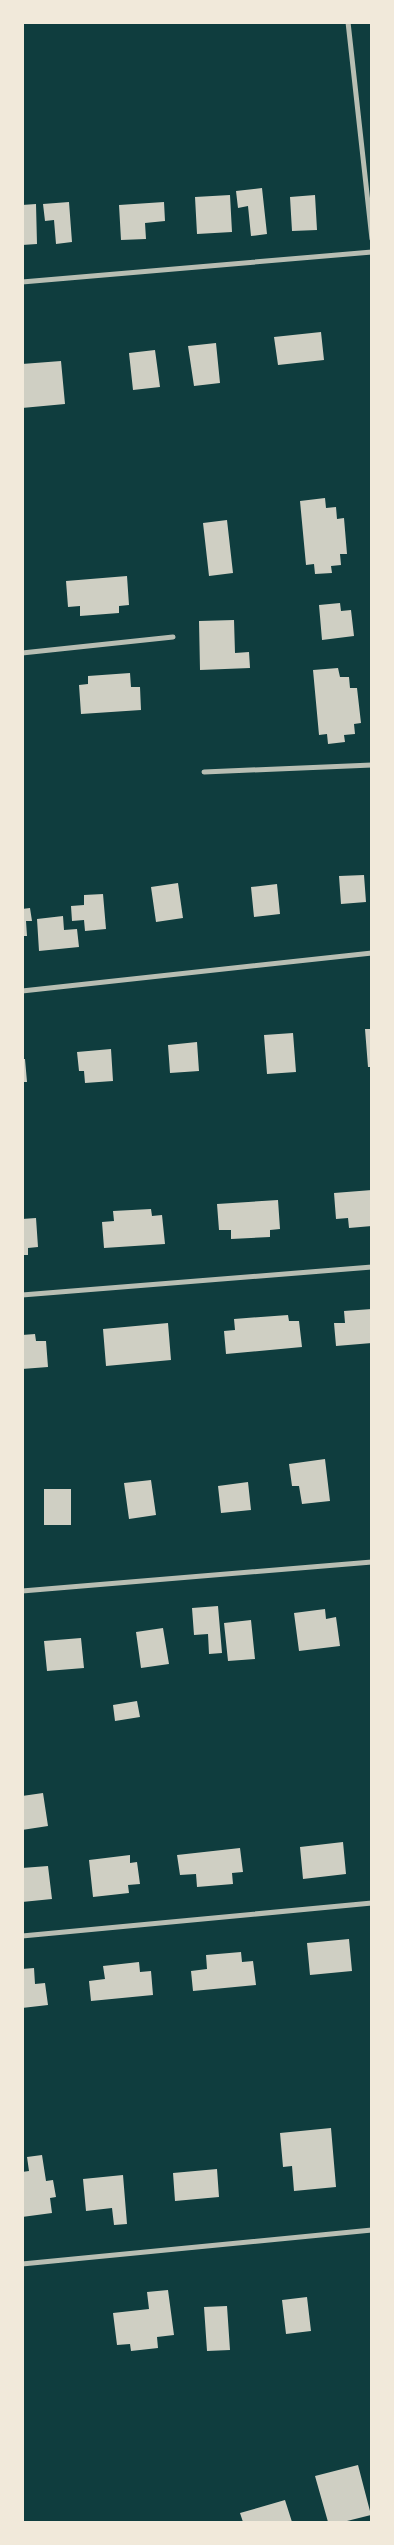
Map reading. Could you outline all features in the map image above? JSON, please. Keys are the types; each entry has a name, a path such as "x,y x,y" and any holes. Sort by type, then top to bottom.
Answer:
{"street":[{"path":"348,22 372,239"},
{"path":"22,282 372,252"},
{"path":"22,654 174,637"},
{"path":"204,772 372,765"},
{"path":"22,991 372,953"},
{"path":"22,1295 372,1267"},
{"path":"22,1592 372,1562"},
{"path":"22,1936 372,1903"},
{"path":"22,2264 372,2230"}],"building":[{"path":"262,188 267,234 251,236 248,206 238,208 236,191"},
{"path":"230,195 232,232 197,234 195,197"},
{"path":"315,195 317,230 292,231 290,197"},
{"path":"69,202 72,242 56,244 54,220 45,221 43,204"},
{"path":"164,202 165,221 145,223 146,239 121,240 119,205"},
{"path":"36,204 37,244 22,245 22,205"},
{"path":"321,332 324,360 278,365 274,337"},
{"path":"216,343 220,383 194,386 188,346"},
{"path":"155,350 160,387 133,390 129,353"},
{"path":"61,361 65,404 22,408 22,364"},
{"path":"325,498 326,508 336,507 337,519 344,518 347,554 340,554 341,565 331,566 332,573 315,574 314,564 306,565 300,501"},
{"path":"227,520 233,573 209,576 203,523"},
{"path":"127,576 129,605 119,606 119,613 80,616 80,606 68,607 66,581"},
{"path":"340,603 341,611 351,610 354,636 322,640 319,605"},
{"path":"234,620 235,653 249,652 250,668 200,670 199,621"},
{"path":"338,668 340,677 349,677 350,688 357,688 361,723 354,724 355,734 344,735 345,742 328,744 327,734 319,735 313,670"},
{"path":"130,673 131,687 140,687 141,710 81,714 79,685 88,684 88,676"},
{"path":"364,875 366,902 341,904 339,876"},
{"path":"178,883 183,918 156,922 151,887"},
{"path":"277,884 280,914 254,917 251,887"},
{"path":"103,894 106,929 85,931 84,920 72,921 71,906 84,905 84,895"},
{"path":"30,908 32,921 26,921 27,936 22,936 22,909"},
{"path":"63,916 64,930 77,929 79,947 39,951 37,919"},
{"path":"365,1029 372,1029 372,1067 368,1067"},
{"path":"293,1033 296,1072 267,1074 264,1035"},
{"path":"197,1042 199,1071 170,1073 168,1045"},
{"path":"111,1049 113,1081 85,1083 84,1071 79,1071 77,1052"},
{"path":"22,1059 25,1059 27,1082 22,1082"},
{"path":"372,1190 372,1226 349,1228 348,1218 336,1219 334,1193"},
{"path":"278,1200 280,1229 270,1230 270,1237 231,1239 231,1230 219,1230 217,1204"},
{"path":"151,1209 152,1216 162,1215 165,1244 104,1248 102,1222 114,1221 113,1211"},
{"path":"36,1218 38,1247 28,1248 28,1255 22,1255 22,1219"},
{"path":"372,1309 372,1343 336,1346 334,1323 345,1323 344,1311"},
{"path":"288,1315 289,1321 299,1321 302,1347 226,1354 224,1331 235,1330 234,1319"},
{"path":"168,1323 171,1360 106,1366 103,1329"},
{"path":"35,1334 36,1341 46,1341 48,1367 22,1369 22,1335"},
{"path":"325,1459 330,1501 302,1504 299,1486 292,1486 289,1464"},
{"path":"151,1480 156,1515 129,1519 124,1483"},
{"path":"248,1482 251,1510 221,1513 218,1486"},
{"path":"44,1489 71,1489 71,1525 44,1525"},
{"path":"218,1606 222,1653 209,1654 208,1634 194,1635 192,1608"},
{"path":"325,1609 326,1619 336,1617 340,1646 299,1651 294,1613"},
{"path":"251,1620 255,1659 228,1661 224,1623"},
{"path":"163,1628 169,1664 141,1668 136,1632"},
{"path":"81,1638 84,1668 47,1671 44,1641"},
{"path":"137,1701 140,1717 115,1721 113,1705"},
{"path":"43,1793 48,1826 22,1830 22,1796"},
{"path":"343,1842 346,1874 303,1879 300,1847"},
{"path":"240,1848 243,1872 232,1873 233,1884 197,1887 196,1874 180,1875 177,1855"},
{"path":"130,1855 130,1863 137,1862 140,1884 128,1885 129,1893 93,1897 89,1860"},
{"path":"48,1866 52,1899 22,1902 22,1868"},
{"path":"349,1939 352,1971 310,1975 307,1943"},
{"path":"241,1952 242,1962 253,1961 256,1985 193,1991 191,1971 207,1969 206,1955"},
{"path":"139,1962 140,1972 151,1971 153,1995 91,2001 89,1981 105,1979 103,1966"},
{"path":"34,1968 35,1984 45,1983 48,2005 22,2008 22,1969"},
{"path":"331,2128 336,2187 294,2191 292,2166 283,2167 280,2133"},
{"path":"42,2155 46,2181 53,2180 56,2197 50,2198 52,2213 22,2217 22,2172 29,2171 27,2157"},
{"path":"217,2169 219,2197 175,2201 173,2173"},
{"path":"123,2175 127,2224 114,2225 112,2208 86,2211 83,2179"},
{"path":"168,2290 174,2335 157,2337 158,2348 131,2351 130,2344 117,2345 113,2313 149,2309 147,2292"},
{"path":"307,2297 311,2331 286,2334 282,2300"},
{"path":"227,2306 230,2350 207,2351 204,2307"},
{"path":"358,2465 371,2515 343,2522 328,2522 315,2476"},
{"path":"285,2500 292,2522 243,2522 240,2513"}]}
